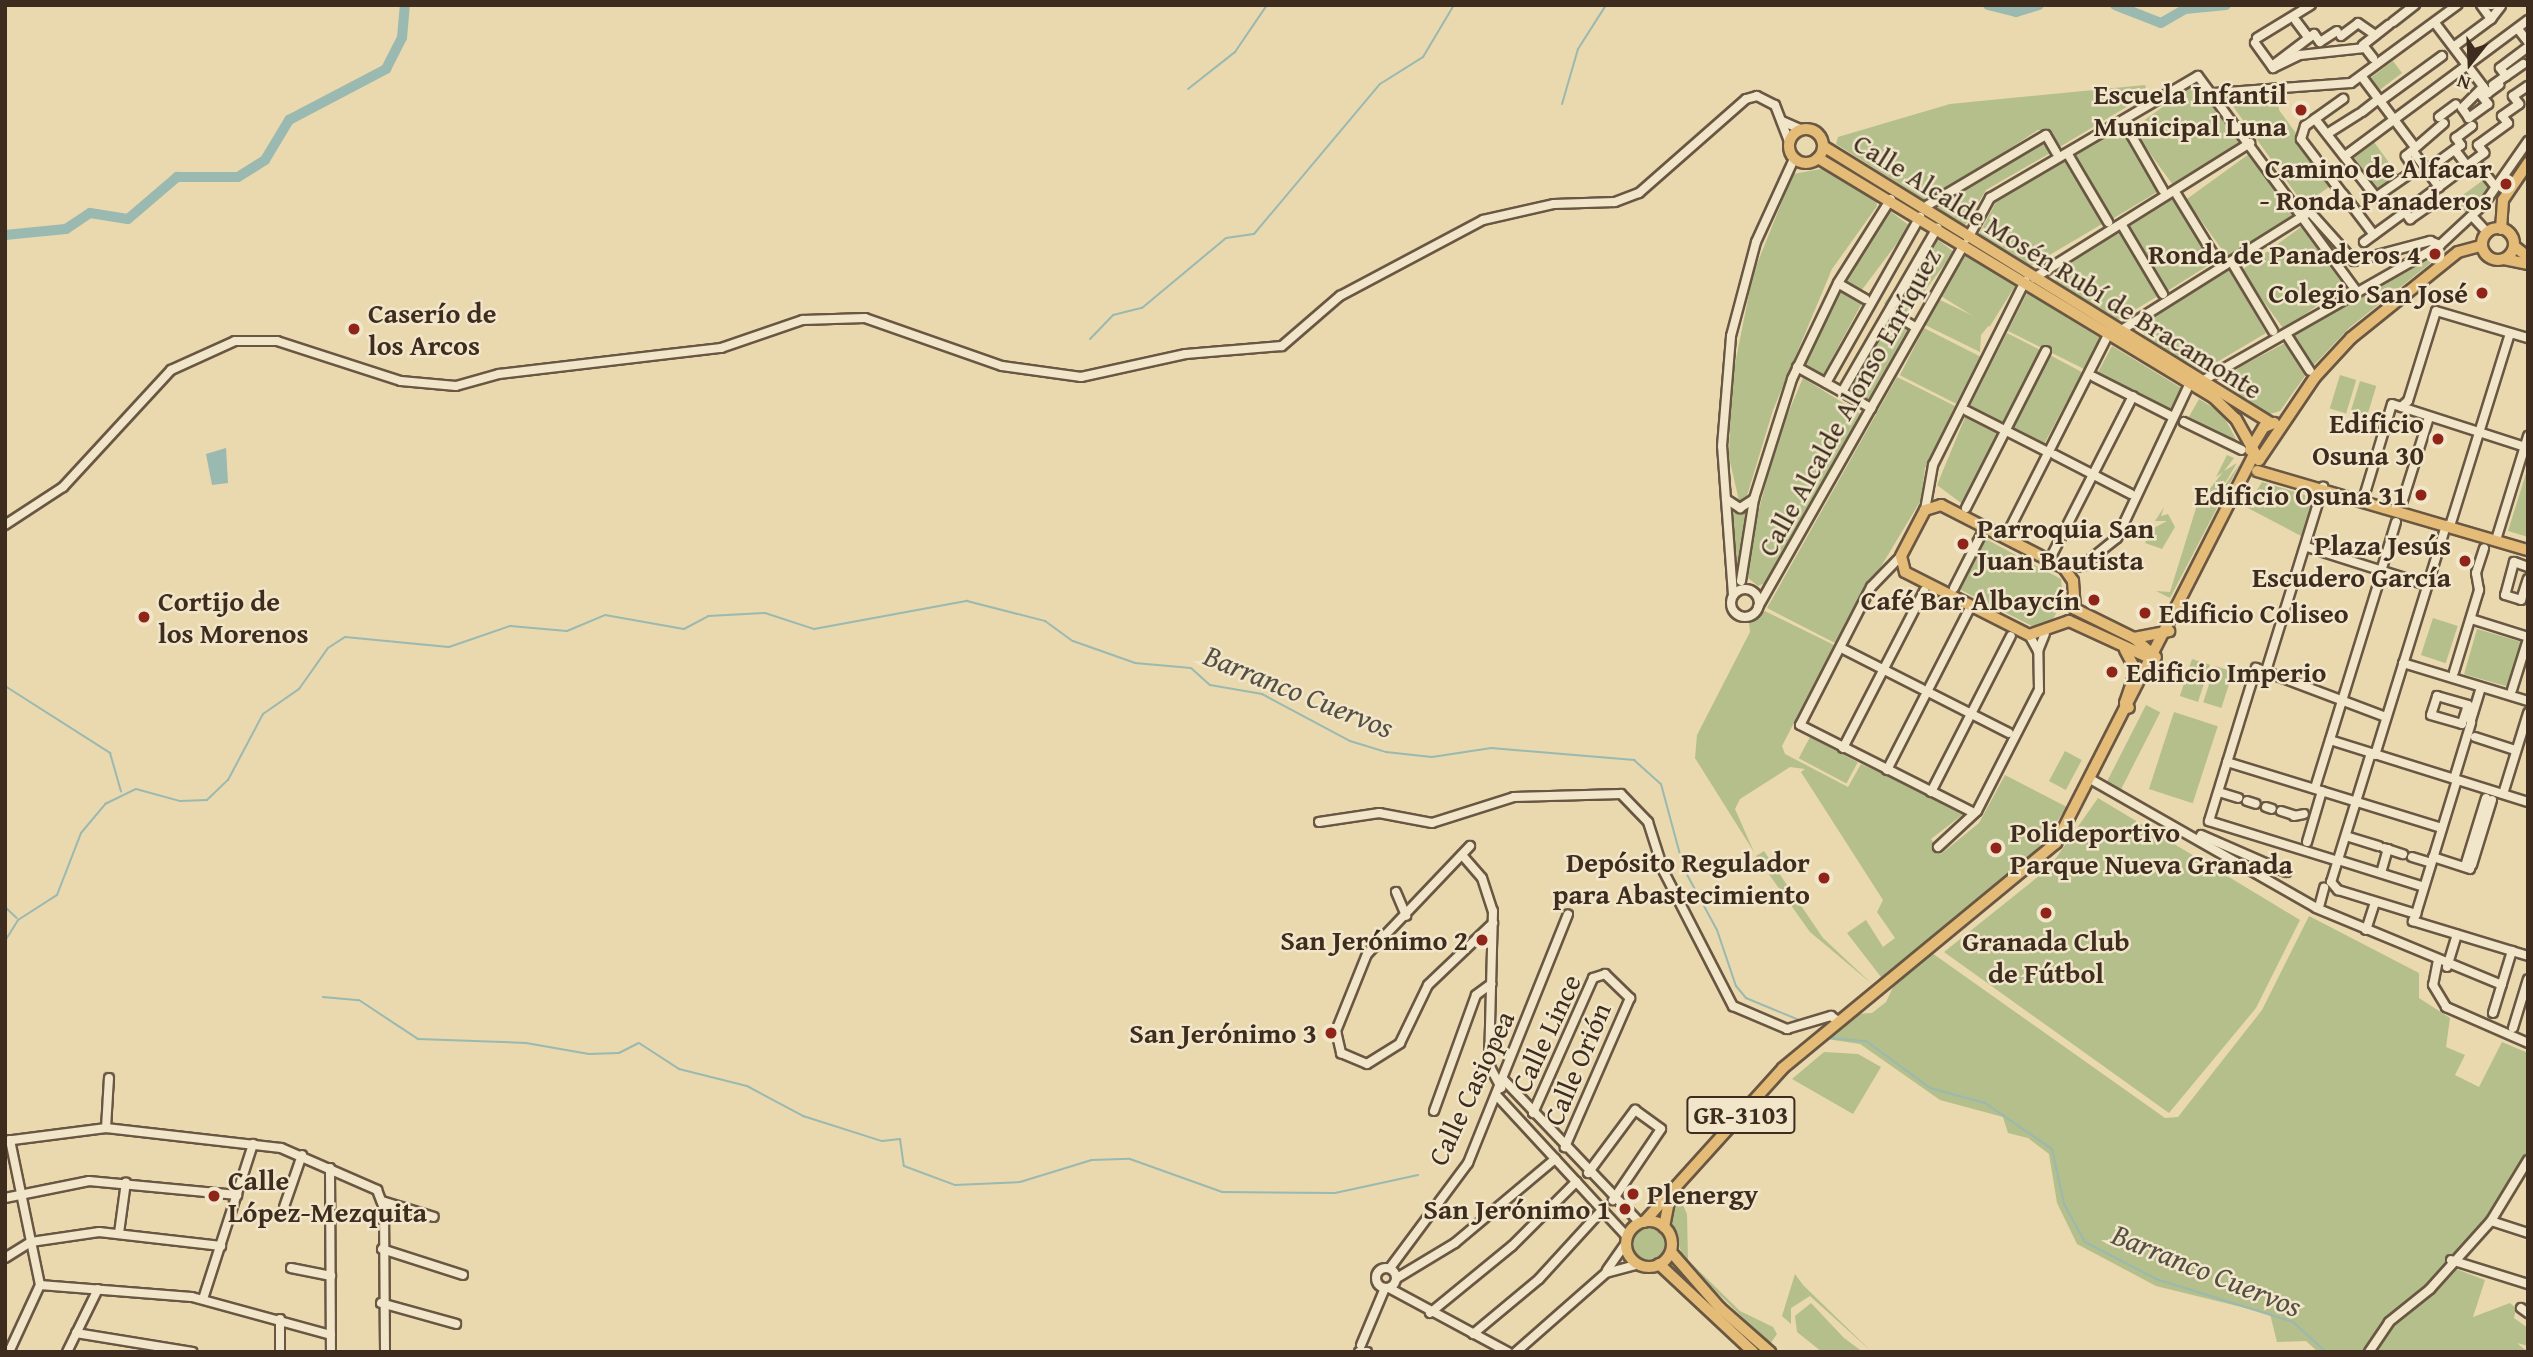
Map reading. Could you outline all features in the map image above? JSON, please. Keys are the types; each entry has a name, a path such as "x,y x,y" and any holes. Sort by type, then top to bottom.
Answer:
{"main road":[{"path":"1800,129 1817,132 1823,146 1818,158 1794,159 1789,141 1800,129"},
{"name":"Calle Alcalde Mosén Rubí de Bracamonte","path":"1823,146 1966,241 2120,331 2231,413 2255,462 2280,474 2323,487"},
{"name":"Calle Alcalde Mosén Rubí de Bracamonte","path":"1818,158 1937,228 1966,241"},
{"path":"2528,163 2503,200 2501,229 2514,246 2528,257"},
{"path":"2481,246 2487,232 2501,229"},
{"path":"2481,246 2487,257 2528,264"},
{"path":"1838,1021 2035,866 2066,830 2275,426 2366,324 2456,253 2481,246"},
{"path":"2504,260 2514,246"},
{"name":"Calle Alcalde Mosén Rubí de Bracamonte","path":"2030,280 2196,387 2275,426"},
{"path":"2255,462 2275,426"},
{"path":"2323,487 2528,550"},
{"path":"1941,505 2006,538 2064,568 2073,581 2079,611 2073,622 2045,634 2029,635 1905,572 1901,556 1925,510 1941,505"},
{"path":"2079,611 2134,638 2155,659"},
{"path":"2073,622 2125,650 2155,659"},
{"path":"2134,638 2169,631"},
{"path":"2125,650 2136,671 2124,703 2129,708"},
{"name":"GR-3103","path":"1627,1240 1815,1040 1838,1021"},
{"path":"1671,1193 1664,1227 1671,1252 1720,1308 1770,1352"},
{"path":"1642,1222 1664,1227"},
{"path":"1627,1240 1639,1264"},
{"path":"1671,1252 1659,1265 1753,1352"},
{"name":"GR-3103","path":"1639,1264 1659,1265"}],"street":[{"path":"2272,66 2256,41 2311,5"},
{"path":"2272,66 2284,67 2300,55 2365,48 2375,35 2415,5"},
{"path":"2214,93 2342,84 2362,76 2457,5"},
{"path":"2481,5 2491,19"},
{"path":"2456,45 2491,19 2494,6"},
{"path":"2345,156 2528,20"},
{"path":"2296,21 2309,38"},
{"path":"2272,66 2314,34 2320,42 2358,23 2375,35"},
{"path":"2435,23 2484,90 2488,93 2498,85"},
{"path":"2518,29 2528,42"},
{"path":"2506,76 2500,68 2528,47"},
{"path":"2365,48 2373,58"},
{"path":"2330,132 2442,56"},
{"path":"2484,90 2523,64"},
{"name":"Calle Alcalde Alonso Enríquez","path":"1758,607 1990,198 2198,76 2214,93"},
{"path":"2362,76 2439,187"},
{"path":"2364,242 2405,212 2410,219 2427,207 2421,200 2484,153 2478,145 2508,123 2502,116 2519,104 2513,96 2528,86"},
{"path":"2224,107 2236,91"},
{"path":"2214,93 2355,289"},
{"path":"5,525 63,487 171,370 227,342 276,341 401,381 456,386 499,374 721,348 791,322 855,317 967,356 1058,377 1199,353 1260,352 1297,337 1340,296 1483,220 1544,206 1627,198 1746,99 1768,98 1778,110 1789,141"},
{"path":"2343,99 2314,119 2301,139 2374,235"},
{"path":"2314,119 2376,197 2415,170 2406,156 2456,104"},
{"path":"1782,121 1800,129"},
{"path":"2124,124 2163,190"},
{"path":"2427,170 2461,145 2456,138 2472,126"},
{"path":"1928,205 2046,135 2056,152"},
{"path":"2073,581 2082,566 2117,538 2196,387 2355,289 2440,245 2473,217 2528,141"},
{"path":"1925,510 1933,465 2030,280 2250,143"},
{"path":"2455,150 2467,166"},
{"path":"2069,156 2108,222"},
{"path":"1733,564 1758,607 1738,615 1733,595 1722,417 1732,326 1756,242 1794,159"},
{"path":"2480,167 2494,185"},
{"path":"2177,195 2218,262"},
{"path":"1745,587 1754,499 1797,367 1838,283 1891,199"},
{"path":"2120,331 2303,216 2322,219 2354,261 2430,241 2440,245"},
{"path":"1826,383 1920,217"},
{"path":"2473,217 2487,232"},
{"path":"2123,227 2163,294"},
{"path":"1842,392 1937,228"},
{"path":"2234,266 2273,331"},
{"path":"1841,285 1866,299"},
{"path":"2400,407 2408,401 2436,311 2528,338"},
{"path":"1890,312 1913,326"},
{"path":"2006,538 2109,333"},
{"path":"2319,906 2338,861 2386,717 2510,333"},
{"path":"2288,337 2310,371"},
{"path":"1966,508 2046,352"},
{"path":"1797,367 1871,408"},
{"path":"2094,377 2171,416"},
{"path":"2053,553 2133,396"},
{"path":"2363,500 2392,404 2525,447"},
{"path":"1967,411 2044,450"},
{"path":"2403,500 2428,417"},
{"path":"2184,422 2255,462"},
{"path":"2496,540 2528,436"},
{"path":"2055,455 2131,494"},
{"path":"1930,487 1941,505"},
{"path":"2266,671 2323,487"},
{"path":"1726,499 1740,508 1754,499"},
{"path":"2307,842 2330,740 2396,522"},
{"path":"1954,589 1981,536"},
{"path":"2306,547 2427,585"},
{"path":"2454,673 2480,590 2476,573 2484,548"},
{"path":"1901,556 1871,587 1804,728 1970,811"},
{"path":"2528,567 2514,562 2505,595 2521,600 2528,579"},
{"path":"2064,568 2082,566"},
{"path":"1884,575 1905,572"},
{"name":"Calle Alcalde Alonso Enríquez","path":"1733,595 1745,587 1774,583"},
{"path":"1843,748 1924,591"},
{"path":"1887,770 1971,606"},
{"path":"2471,620 2528,638 2512,690"},
{"path":"1938,847 1984,800 2039,690 2038,651 2045,634"},
{"path":"2029,635 2038,651"},
{"path":"1931,792 2011,636"},
{"path":"1845,650 1922,688"},
{"path":"2403,663 2528,701"},
{"path":"2386,717 2341,703 2331,691 2256,668 2209,821 2424,887"},
{"path":"2516,677 2528,681"},
{"path":"2482,687 2468,723 2442,828 2430,859 2413,921 2528,956"},
{"path":"1932,694 2009,733"},
{"path":"2437,696 2468,705 2468,723 2431,715 2437,696"},
{"path":"2503,794 2514,750 2528,713"},
{"path":"2475,737 2528,754"},
{"path":"2330,740 2528,802"},
{"path":"2227,762 2442,828"},
{"path":"2092,780 2316,908 2438,960 2447,967 2502,985"},
{"path":"1319,822 1379,813 1432,823 1514,797 1620,793 1648,822 1726,998 1749,1017 1799,1027 1812,1022 1838,1021"},
{"path":"2222,793 2297,815"},
{"path":"2350,837 2408,855 2469,866 2489,799"},
{"path":"2201,835 2286,872"},
{"path":"1470,846 1367,954 1336,1031 1338,1049 1355,1063 1373,1062 1400,1044 1428,985 1493,923"},
{"path":"2381,873 2383,847"},
{"path":"1462,855 1488,889 1493,923 1489,1072 1555,1158 1627,1240"},
{"path":"2328,885 2416,914"},
{"path":"1396,892 1406,916"},
{"path":"2366,930 2374,905"},
{"name":"Calle Casiopea","path":"1390,1268 1468,1163 1501,1088 1568,914"},
{"path":"2447,967 2457,934"},
{"path":"2493,1013 2512,951"},
{"path":"2438,960 2433,985 2446,1007 2528,1043"},
{"name":"Calle Lince","path":"1533,1113 1601,973 1630,998"},
{"path":"2528,979 2515,1029 2528,997"},
{"path":"1434,1111 1476,995 1491,984"},
{"name":"Calle Orión","path":"1565,1148 1630,998"},
{"path":"106,1128 108,1078"},
{"path":"1501,1088 1533,1113 1625,1214 1642,1222"},
{"path":"1588,1173 1638,1109 1662,1132 1613,1200"},
{"path":"9,1352 40,1285 8,1140 106,1128 253,1144 302,1155 377,1190 382,1201 383,1352"},
{"path":"204,1299 253,1144"},
{"path":"1362,1349 1387,1288 1397,1278 1455,1243 1565,1148"},
{"path":"284,1207 302,1155"},
{"path":"2368,1352 2451,1260 2491,1221 2528,1160"},
{"path":"330,1168 331,1352"},
{"path":"5,1198 21,1191 126,1182 237,1195"},
{"path":"119,1233 126,1182"},
{"path":"1430,1313 1512,1246 1576,1182"},
{"path":"382,1201 434,1217"},
{"path":"1473,1334 1538,1279 1602,1210"},
{"path":"1614,1223 1625,1214"},
{"path":"2491,1221 2526,1232 2528,1221"},
{"path":"5,1258 31,1242 119,1233 220,1245"},
{"name":"GR-3103","path":"1516,1352 1606,1273 1627,1240"},
{"path":"382,1249 463,1275"},
{"path":"2451,1260 2528,1284"},
{"name":"GR-3103","path":"1606,1273 1639,1264"},
{"path":"291,1268 331,1276"},
{"path":"1397,1278 1390,1268 1376,1276 1387,1288 1430,1313 1508,1352"},
{"path":"40,1285 204,1299 331,1335"},
{"path":"67,1352 98,1289"},
{"path":"383,1303 456,1324"},
{"path":"280,1319 280,1352"},
{"path":"76,1334 151,1342 192,1352"},
{"path":"149,1352 151,1342"}],"green space":[{"path":"2393,61 2402,73 2377,92 2368,80"},
{"path":"2197,82 2240,141 2175,188 2132,129"},
{"path":"2145,85 2148,94 2058,148 2048,130 2038,130 1928,202 1836,144 1838,137 1950,104"},
{"path":"2278,95 2279,110 2333,184 2304,205 2232,105"},
{"path":"2120,128 2158,191 2111,220 2073,156"},
{"path":"2045,139 2052,152 1986,190 1965,225 1933,206"},
{"path":"2374,142 2399,176 2378,191 2354,157"},
{"path":"2249,154 2293,215 2230,261 2186,200"},
{"path":"2065,160 2102,224 2031,266 1979,234 1996,202"},
{"path":"1826,168 1876,199 1877,206 1832,269 1773,410 1746,499 1739,501 1729,457 1731,384 1753,274 1793,174"},
{"path":"2486,178 2492,186 2466,213 2456,200"},
{"path":"2173,199 2213,263 2168,291 2128,227"},
{"path":"1890,211 1910,226 1860,292 1840,277"},
{"path":"2301,227 2344,286 2284,330 2241,270"},
{"path":"2119,231 2158,296 2118,320 2055,281 2069,261"},
{"path":"1934,237 1954,252 1904,318 1884,303"},
{"path":"2447,250 2349,328 2312,367 2292,335"},
{"path":"1966,255 2015,286 1990,326 1941,296"},
{"path":"2229,270 2266,333 2202,371 2143,336 2155,315"},
{"path":"1840,290 1862,303 1823,375 1804,363"},
{"path":"2027,293 2100,338 2084,369 2008,331"},
{"path":"1940,300 1990,324 1981,335 1980,352 1925,325"},
{"path":"1888,317 1910,330 1869,400 1846,386"},
{"path":"1924,328 1980,357 1956,404 1900,375"},
{"path":"2007,333 2044,352 2005,429 1968,410"},
{"path":"2285,343 2305,376 2280,411 2270,414 2227,387 2238,368"},
{"path":"2112,346 2183,389 2171,414 2096,376"},
{"path":"2046,353 2082,372 2042,448 2006,429"},
{"path":"2340,375 2356,380 2346,413 2330,408"},
{"path":"1897,377 1955,406 1925,468 1921,500 1835,643 1767,608"},
{"path":"1803,378 1861,414 1765,583 1758,586 1748,578 1750,545 1777,439"},
{"path":"2360,381 2376,386 2366,419 2350,414"},
{"path":"2199,399 2222,413 2239,445 2186,422"},
{"path":"1966,415 2004,431 1965,506 1937,485"},
{"path":"2227,455 2234,458 2224,471 2237,463 2218,495 2241,462 2170,598 2156,591 2170,592 2197,505 2223,472 2216,477"},
{"path":"2528,467 2528,537 2508,531"},
{"path":"2262,482 2315,498 2303,537 2246,507"},
{"path":"1753,504 1738,567 1730,506"},
{"path":"2164,507 2161,516 2168,514 2175,527 2162,549 2145,543 2152,529 2167,521 2155,521"},
{"path":"1982,537 2061,579 2063,600 2053,619 2034,627 1957,588"},
{"path":"1765,611 1834,645 1782,746 1785,754 1848,787 1861,764 1966,812 1931,839 1941,854 1979,823 2005,775 2067,807 2028,863 1881,977 1847,933 1866,920 1883,947 1895,938 1877,912 1883,900 1801,772 1805,769 1790,767 1740,799 1735,809 1754,852 1695,758 1697,735 1750,632 1749,622"},
{"path":"2433,618 2458,626 2446,663 2421,655"},
{"path":"2477,629 2521,642 2508,687 2464,674"},
{"path":"2192,659 2210,665 2198,702 2180,696"},
{"path":"2215,666 2233,672 2221,708 2203,702"},
{"path":"2146,705 2160,712 2120,791 2106,783"},
{"path":"2174,712 2218,726 2193,803 2149,789"},
{"path":"1810,737 1858,762 1846,784 1799,758"},
{"path":"2065,751 2082,760 2066,790 2049,781"},
{"path":"2098,798 2300,920 2256,1008 2169,1113 1944,952 2049,868"},
{"path":"1764,851 1823,938 1872,984 1810,932 1756,856"},
{"path":"2309,916 2419,973 2419,998 2450,1018 2446,1047 2465,1055 2455,1075 2479,1087 2502,1042 2528,1053 2528,1151 2487,1216 2426,1291 2364,1352 2318,1352 2306,1341 2277,1342 2270,1314 2156,1286 2077,1244 2057,1203 2049,1154 2028,1138 2008,1133 2003,1117 1940,1100 1860,1044 1827,1039 1855,1014 1872,1013 1886,1002 1896,981 1932,953 2165,1118 2178,1117 2262,1010"},
{"path":"1824,1052 1858,1054 1881,1067 1853,1114 1792,1079"},
{"path":"1679,1196 1687,1214 1688,1260 1740,1311 1773,1327 1777,1334 1770,1344 1684,1260 1670,1220"},
{"path":"1649,1227 1661,1232 1666,1244 1661,1256 1649,1261 1637,1256 1632,1244 1637,1232"},
{"path":"2456,1269 2485,1280 2473,1317 2510,1303 2516,1308 2514,1318 2528,1328 2528,1346 2517,1343 2528,1352 2375,1352 2392,1326"},
{"path":"1795,1274 1872,1352 1810,1296 1791,1308 1791,1324 1782,1316"},
{"path":"1811,1303 1844,1338 1863,1352 1822,1352 1797,1332 1795,1316"}],"water":[{"path":"226,448 228,483 212,485 206,454"}],"waterway":[{"path":"5,235 66,229 90,213 128,219 177,177 238,177 265,160 289,120 386,69 402,38 405,5"},
{"path":"1188,89 1235,52 1267,5"},
{"path":"1090,339 1113,315 1142,308 1226,238 1254,234 1380,84 1423,57 1454,5"},
{"path":"1562,104 1578,49 1606,5"},
{"path":"1988,5 2016,12 2039,5"},
{"path":"2115,5 2161,23 2185,9 2226,5"},
{"name":"Barranco Cuervos","path":"5,941 18,920 57,895 81,833 105,804 136,789 180,801 207,800 228,780 263,714 299,689 328,648 345,637 449,647 510,626 567,631 605,615 684,629 708,616 765,613 814,629 967,601 1045,621 1073,641 1135,663 1191,668 1210,685 1262,694 1350,741 1386,752 1432,757 1491,748 1634,760 1661,784 1684,869 1717,930 1736,986 1746,998 1804,1022"},
{"path":"5,686 110,753 121,791"},
{"path":"5,907 17,918"},
{"path":"323,997 359,1000 418,1039 526,1043 589,1054 619,1053 639,1043 679,1069 747,1086 803,1116 882,1141 900,1139 904,1166 955,1185 1020,1182 1092,1160 1130,1159 1222,1192 1335,1193 1418,1175"},
{"name":"Barranco Cuervos","path":"1829,1038 1866,1041 1930,1088 1985,1103 2052,1149 2064,1204 2085,1242 2156,1279 2293,1322 2326,1352"}],"place":[{"name":"Escuela Infantil Municipal Luna","path":"2301,110"},
{"name":"Camino de Alfacar - Ronda Panaderos","path":"2506,184"},
{"name":"Ronda de Panaderos 4","path":"2435,254"},
{"name":"Colegio San José","path":"2482,293"},
{"name":"Caserío de los Arcos","path":"354,329"},
{"name":"Edificio Osuna 30","path":"2438,439"},
{"name":"Edificio Osuna 31","path":"2421,495"},
{"name":"Parroquia San Juan Bautista","path":"1963,544"},
{"name":"Plaza Jesús Escudero García","path":"2465,561"},
{"name":"Café Bar Albaycín","path":"2094,600"},
{"name":"Edificio Coliseo","path":"2145,613"},
{"name":"Cortijo de los Morenos","path":"144,617"},
{"name":"Edificio Imperio","path":"2112,672"},
{"name":"Polideportivo Parque Nueva Granada","path":"1996,848"},
{"name":"Depósito Regulador para Abastecimiento","path":"1824,878"},
{"name":"Granada Club de Fútbol","path":"2046,913"},
{"name":"San Jerónimo 2","path":"1482,940"},
{"name":"San Jerónimo 3","path":"1331,1033"},
{"name":"Plenergy","path":"1633,1194"},
{"name":"Calle López-Mezquita","path":"214,1196"},
{"name":"San Jerónimo 1","path":"1625,1209"}]}
